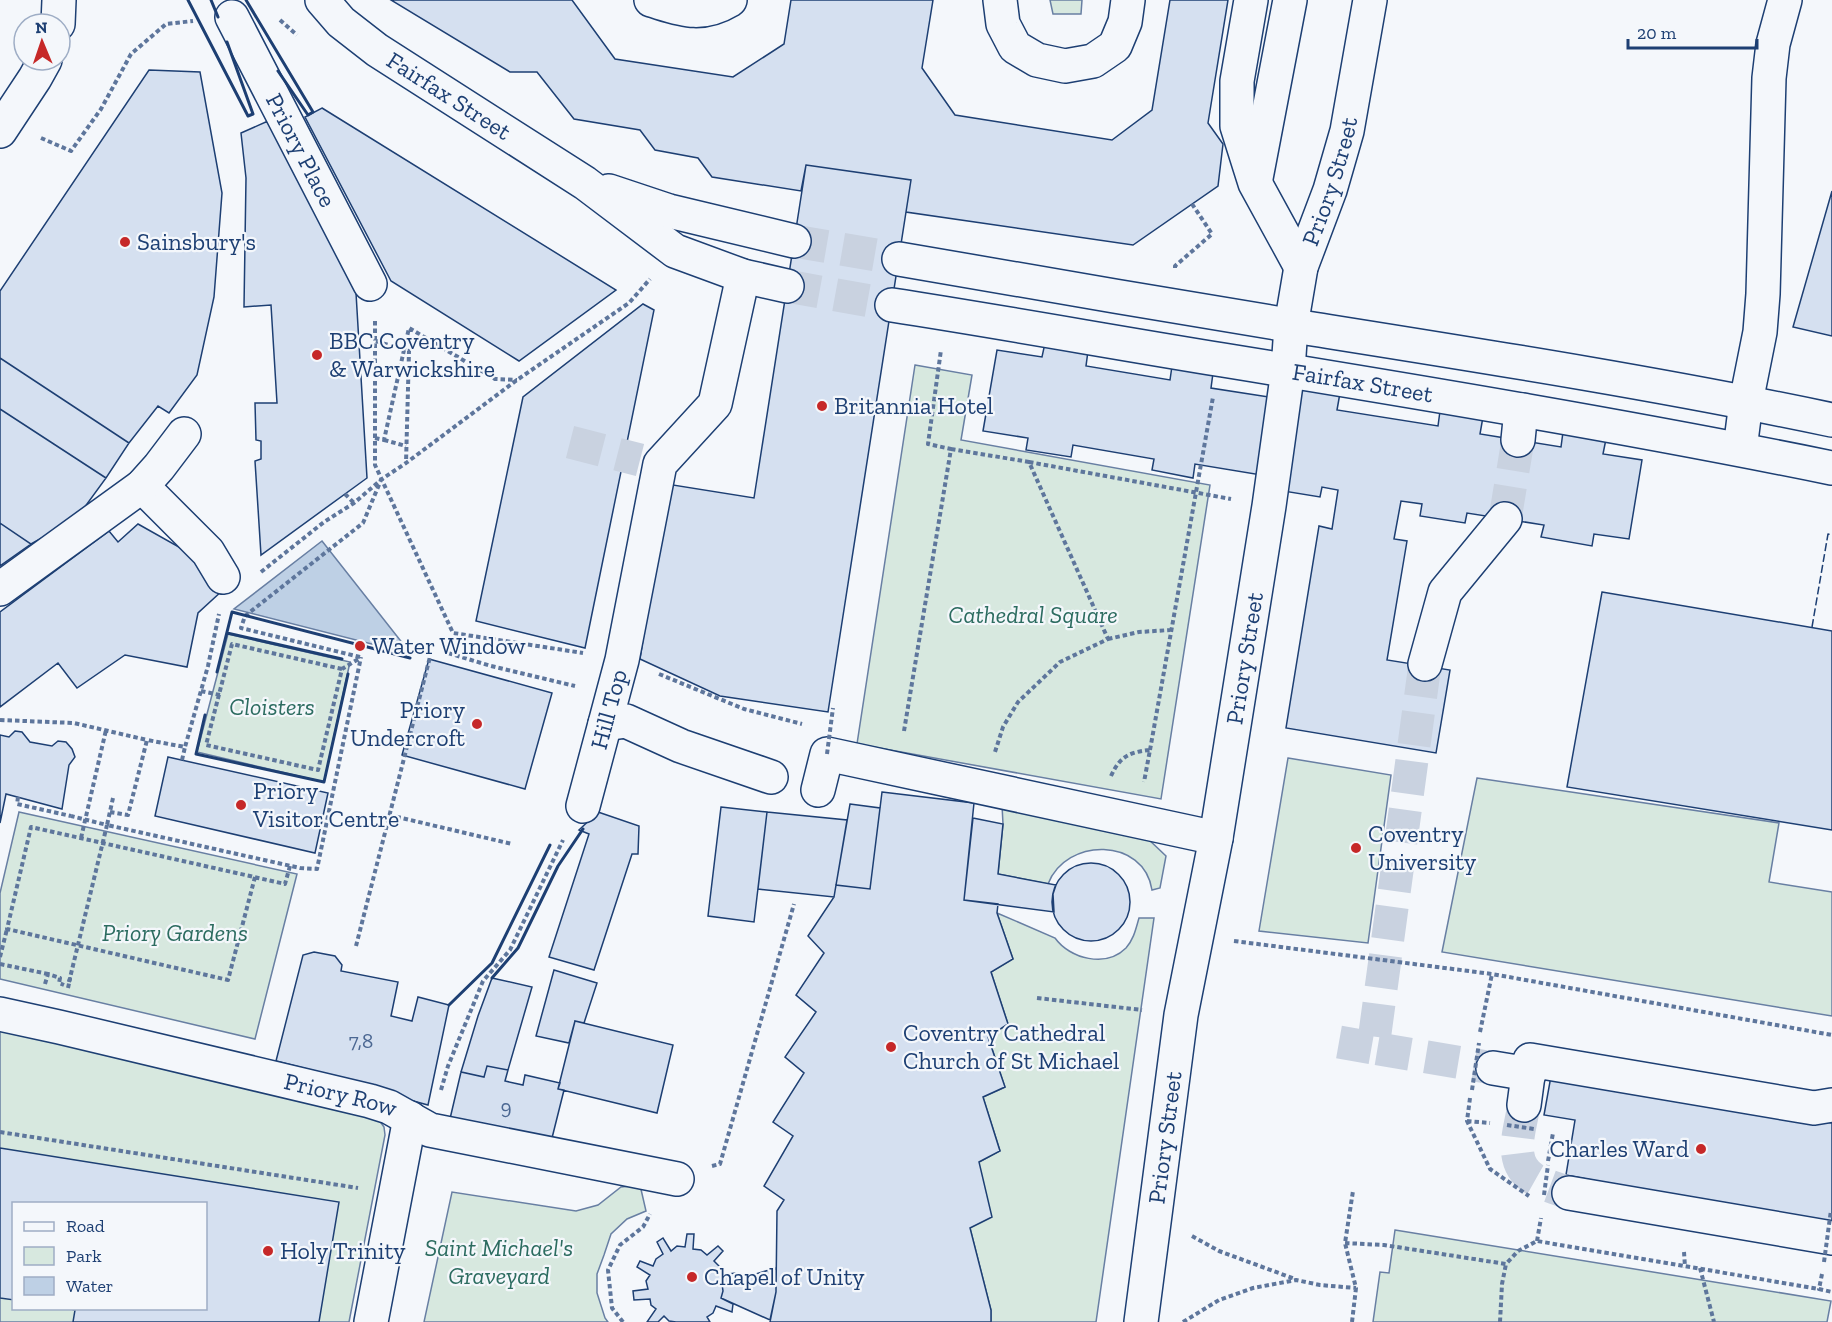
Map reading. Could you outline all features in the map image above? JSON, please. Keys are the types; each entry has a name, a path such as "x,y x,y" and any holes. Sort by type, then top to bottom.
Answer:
{"street":[{"name":"Fairfax Street","path":"322,0 341,22 377,50 585,183 675,251 743,276 787,286"},
{"path":"651,0 687,11 716,9 730,0"},
{"path":"1000,0 1003,24 1015,47 1037,60 1065,66 1093,61 1115,46 1125,22 1128,0"},
{"path":"1251,0 1237,81 1237,126 1255,183 1300,267"},
{"path":"1255,183 1290,0"},
{"name":"Priory Street","path":"1141,1322 1181,1015 1216,838 1269,506 1300,267 1330,190 1347,131 1370,0"},
{"path":"1740,449 1746,402 1760,332 1769,78 1781,2"},
{"name":"Priory Place","path":"232,17 370,284"},
{"path":"2,124 38,72"},
{"name":"Fairfax Street","path":"585,183 669,210 794,242"},
{"name":"Fairfax Street","path":"899,259 1746,402 1832,420"},
{"name":"Hill Top","path":"584,806 622,660 650,462 715,404 743,276"},
{"name":"Fairfax Street","path":"892,305 1288,370 1519,425 1740,449 1832,468"},
{"path":"0,589 142,486 184,434"},
{"path":"142,486 207,552 222,590"},
{"path":"1425,664 1445,592 1505,519"},
{"path":"609,709 626,721 681,746 771,777"},
{"path":"818,790 827,754 1216,838"},
{"name":"Priory Row","path":"0,1014 370,1101 390,1107 420,1124 668,1177"},
{"path":"1481,1067 1524,1108 1530,1060 1814,1108 1830,1106"},
{"path":"371,1322 395,1194 420,1124"},
{"path":"1557,1194 1829,1237"}],"path":[{"path":"2,124 71,151 101,109 131,54 166,24 232,17"},
{"path":"261,572 324,522 517,380 629,303 652,276"},
{"path":"370,284 375,312 375,465 453,633 622,660 684,683 744,710 808,725"},
{"path":"384,440 409,328 495,380 517,380"},
{"path":"375,341 409,351 406,463"},
{"path":"942,344 928,444 1234,500"},
{"path":"1143,788 1215,388"},
{"path":"375,438 406,446"},
{"path":"902,741 951,448"},
{"path":"1029,462 1108,639"},
{"path":"361,657 241,627 245,616 363,523 382,479"},
{"path":"345,494 354,502"},
{"path":"182,760 208,666 222,590"},
{"path":"993,758 1003,727 1018,702 1060,662 1108,639 1139,632 1170,630"},
{"path":"342,669 232,644 206,746 318,770 342,669 361,657"},
{"path":"356,946 432,649"},
{"path":"448,653 491,666 609,709"},
{"path":"18,797 17,804 290,866 317,869 361,657"},
{"path":"201,691 220,695"},
{"path":"827,754 833,708"},
{"path":"0,720 74,723 185,747"},
{"path":"81,838 106,730"},
{"path":"110,812 128,815 147,740"},
{"path":"1109,782 1122,758 1135,751 1149,750"},
{"path":"69,982 113,798"},
{"path":"420,1124 448,1066 483,981 510,950 557,849 584,806"},
{"path":"389,815 512,844"},
{"path":"0,957 31,827 285,884 290,866"},
{"path":"7,929 228,980 255,877"},
{"path":"623,1322 612,1308 608,1270 620,1245 643,1227 668,1177 720,1164 794,904"},
{"path":"1197,936 1492,974 1832,1035"},
{"path":"0,964 48,974"},
{"path":"1467,1121 1481,1067 1492,974"},
{"path":"1037,998 1181,1015"},
{"path":"1555,1125 1548,1165 1557,1194"},
{"path":"0,1132 395,1194"},
{"path":"1352,1322 1356,1288 1345,1243 1353,1191"},
{"path":"1537,1241 1541,1217"},
{"path":"1153,1230 1183,1231 1219,1251 1296,1280 1356,1288"},
{"path":"1819,1289 1829,1237"},
{"path":"1500,1322 1502,1284 1506,1264 1518,1251 1537,1241 1832,1292"},
{"path":"1345,1243 1384,1245 1506,1264"},
{"path":"1700,1268 1714,1322"},
{"path":"1183,1322 1219,1300 1253,1288 1296,1280"}],"green space":[{"path":"1050,0 1082,0 1081,14 1053,14"},
{"name":"Cathedral Square","path":"915,365 972,375 961,440 1210,485 1161,799 857,744"},
{"name":"Cloisters","path":"228,634 350,662 324,782 197,752"},
{"path":"1288,758 1391,775 1368,943 1259,931"},
{"path":"1477,778 1779,823 1769,882 1832,892 1832,1016 1442,952"},
{"path":"1002,805 1147,838 1166,856 1160,888 1152,890 1146,873 1135,860 1120,852 1104,850 1087,851 1071,858 1057,869 1048,884 998,874 1003,824"},
{"name":"Priory Gardens","path":"19,812 297,874 255,1039 0,979 0,893"},
{"path":"997,913 1055,938 1079,956 1099,959 1118,954 1129,945 1139,918 1154,918 1096,1322 991,1322 991,1310 970,1228 979,1162 1000,1151 983,1097 1005,1087 988,1037 1008,1024 991,972 1013,959"},
{"path":"0,1028 377,1117 384,1127 385,1135 349,1322 0,1322"},
{"name":"Saint Michael's Graveyard","path":"640,1185 646,1211 627,1219 611,1234 597,1274 597,1293 608,1322 424,1322 452,1192 576,1211 598,1205 621,1187"},
{"path":"1395,1230 1831,1301 1827,1322 1373,1322 1380,1272 1389,1273"}],"water":[{"path":"322,541 411,654 234,609"}],"building":[{"path":"391,0 572,0 615,59 733,77 784,44 791,0 933,0 922,68 955,115 1112,140 1152,110 1170,0 1228,0 1208,123 1223,144 1218,186 1133,245 906,212 911,180 806,165 801,191 712,177 698,158 655,150 640,130 574,119 537,72 510,72"},
{"name":"Sainsbury's","path":"149,70 200,72 222,193 214,297 197,375 169,413 158,406 129,443 0,358 0,291"},
{"path":"322,108 616,290 519,361 391,281 305,117"},
{"name":"BBC Coventry & Warwickshire","path":"268,121 356,293 367,478 261,555 255,461 261,459 261,441 256,440 255,403 277,403 271,305 244,307 246,178 241,133"},
{"name":"Britannia Hotel","path":"806,165 911,180 828,712 720,696 640,659 667,484 754,498"},
{"path":"1832,191 1832,336 1793,327"},
{"path":"643,304 654,310 585,648 476,621 523,397"},
{"path":"1045,343 1088,351 1086,366 1170,380 1172,366 1213,373 1211,388 1294,401 1296,386 1340,393 1337,410 1438,426 1440,411 1483,417 1480,434 1561,447 1563,432 1606,439 1603,454 1642,460 1629,539 1594,534 1592,546 1541,537 1544,525 1467,513 1465,523 1420,516 1422,504 1401,501 1394,539 1407,541 1387,660 1450,670 1436,753 1286,728 1319,526 1332,529 1338,490 1322,487 1320,497 1277,490 1280,478 1195,464 1193,478 1152,470 1154,459 1073,445 1071,457 1026,450 1028,438 983,431 997,350 1042,357"},
{"path":"0,358 129,443 106,478 0,409"},
{"path":"0,409 106,478 76,519 31,544 0,523"},
{"path":"0,523 31,544 0,566"},
{"path":"138,524 195,556 223,590 198,613 187,667 125,655 77,688 58,663 0,707 0,612 109,531 118,542"},
{"path":"1602,592 1832,631 1832,830 1567,787"},
{"name":"Priory Undercroft","path":"429,659 552,693 525,789 402,755"},
{"path":"15,731 22,732 30,742 52,746 58,741 66,742 75,757 69,765 62,809 6,794 0,823 0,735 9,737"},
{"name":"Priory Visitor Centre","path":"168,757 328,793 315,853 155,816"},
{"name":"Coventry Cathedral Church of St Michael","path":"882,792 974,803 964,900 998,904 997,913 1013,959 991,972 1008,1024 988,1037 1005,1087 983,1097 1000,1151 979,1162 992,1217 970,1228 991,1310 991,1322 770,1322 776,1292 777,1211 784,1200 764,1186 793,1136 773,1122 804,1073 785,1057 816,1012 796,995 824,953 808,936 834,897 836,885 870,889"},
{"path":"850,804 880,808 870,889 836,885"},
{"path":"721,807 767,812 754,922 708,916"},
{"path":"598,812 639,826 638,854 632,854 594,970 549,957 589,834 579,830"},
{"path":"767,812 847,820 834,897 758,889"},
{"path":"973,818 1003,824 998,874 1056,885 1053,894 1054,912 964,900"},
{"path":"1091,863 1106,866 1123,880 1130,902 1127,917 1113,934 1091,941 1076,938 1059,924 1052,902 1055,887 1069,870"},
{"path":"314,952 335,956 342,965 341,971 398,982 391,1016 412,1021 418,997 449,1005 428,1105 369,1089 370,1085 276,1061 303,955"},
{"path":"554,970 597,983 584,1023 575,1021 569,1043 536,1036"},
{"path":"492,978 532,987 508,1070 487,1066 484,1077 461,1072"},
{"path":"575,1021 673,1045 657,1113 558,1089"},
{"path":"487,1066 508,1070 505,1081 523,1085 525,1075 560,1083 558,1089 564,1090 550,1146 449,1123 461,1072 484,1077"},
{"name":"Charles Ward","path":"1551,1076 1832,1123 1832,1227 1566,1175 1575,1120 1544,1115"},
{"name":"Holy Trinity","path":"0,1148 339,1202 319,1322 73,1322 75,1310 207,1310 207,1202 12,1202 12,1300 0,1298"},
{"name":"Chapel of Unity","path":"687,1234 694,1234 693,1249 701,1250 707,1255 718,1246 723,1251 714,1261 720,1267 721,1275 735,1273 736,1280 722,1284 721,1298 733,1304 732,1312 716,1306 713,1313 707,1317 710,1322 676,1322 669,1321 664,1316 658,1322 647,1322 656,1309 651,1305 650,1299 634,1300 633,1291 648,1289 646,1281 650,1275 637,1267 640,1261 653,1266 656,1259 663,1254 657,1242 663,1238 671,1251 677,1246 685,1247"},
{"path":"776,1268 776,1292 770,1320 721,1298 722,1284"}],"tunnel":[{"path":"794,241 899,259"},
{"path":"787,286 892,305"},
{"path":"1505,519 1518,440"},
{"path":"570,442 640,460"},
{"path":"1425,664 1373,1048 1493,1068"},
{"path":"1339,1042 1373,1048"},
{"path":"1524,1105 1517,1145 1520,1164 1534,1179 1569,1193"}],"fence":[{"path":"1812,627 1828,534 1832,535"}],"wall":[{"path":"188,0 248,116 253,114 227,42"},
{"path":"211,0 218,17"},
{"path":"246,0 313,112 308,115 278,71"},
{"path":"217,672 232,612 410,658"},
{"path":"227,633 342,659"},
{"path":"205,715 196,754 324,782 348,674"},
{"path":"492,978 518,948 558,866 583,829"},
{"path":"449,1005 492,963 550,845"}],"place":[{"name":"Sainsbury's","path":"125,242"},
{"name":"BBC Coventry & Warwickshire","path":"317,355"},
{"name":"Britannia Hotel","path":"822,406"},
{"name":"Water Window","path":"360,646"},
{"name":"Priory Undercroft","path":"477,724"},
{"name":"Priory Visitor Centre","path":"241,805"},
{"name":"Coventry University","path":"1356,848"},
{"name":"Coventry Cathedral Church of St Michael","path":"891,1047"},
{"name":"Charles Ward","path":"1701,1149"},
{"name":"Holy Trinity","path":"268,1251"},
{"name":"Chapel of Unity","path":"692,1277"}]}
